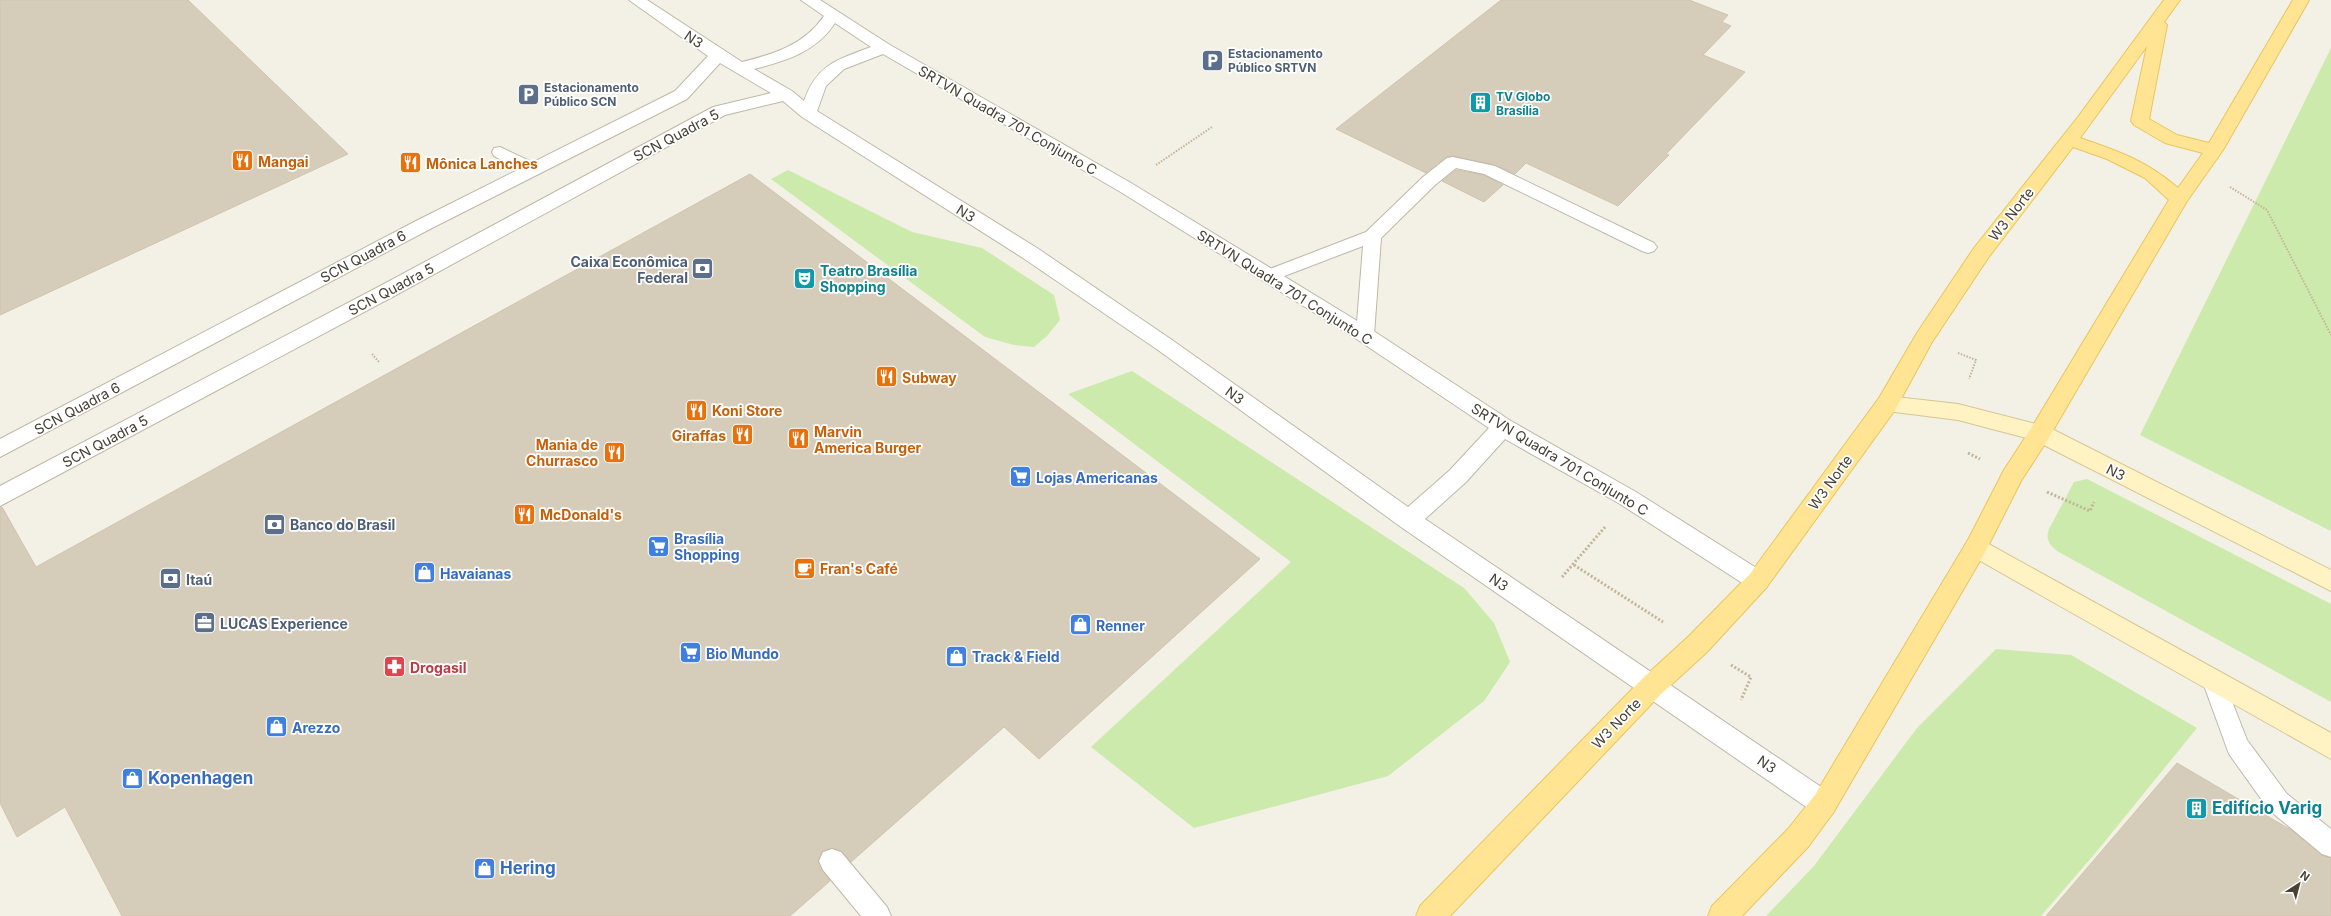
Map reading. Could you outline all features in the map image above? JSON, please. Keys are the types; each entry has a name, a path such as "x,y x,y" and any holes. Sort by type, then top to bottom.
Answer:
{"main road":[{"name":"W3 Norte","path":"1430,916 1651,687 1698,644 1758,581 1887,404 1924,338 1981,252 2069,140 2160,19 2172,0"},
{"path":"1722,916 1798,838 1824,804 1976,548 2012,476 2040,433 2179,199 2214,150 2301,0"},
{"path":"2160,19 2140,121 2171,139 2214,150"},
{"path":"2069,140 2113,155 2151,174 2179,199"},
{"name":"N3","path":"1887,404 1958,412 2040,433 2331,581"},
{"path":"1976,548 2331,747"}],"street":[{"name":"N3","path":"637,0 718,55 786,95 808,113 1037,257 1165,344 1409,520 1824,804"},
{"name":"SRTVN Quadra 701 Conjunto C","path":"809,0 884,48 1124,187 1365,335 1503,427 1628,498 1758,581"},
{"path":"739,68 781,57 804,47 824,30 832,16"},
{"path":"808,113 818,84 838,65 884,48"},
{"name":"SCN Quadra 6","path":"0,448 532,169 681,95 718,55"},
{"name":"SCN Quadra 5","path":"0,497 389,290 719,111 786,95"},
{"path":"1409,520 1458,476 1503,427"}],"lane":[{"path":"500,152 532,169"},
{"path":"1268,276 1372,236 1429,180 1453,162 1489,170 1648,247"},
{"path":"1365,335 1371,271 1372,236"},
{"path":"2213,680 2237,746 2278,802 2331,845"},
{"path":"832,861 878,916"}],"path":[{"path":"1124,187 1212,127"},
{"path":"2201,169 2267,210 2331,335"},
{"path":"372,354 379,362"},
{"path":"1532,605 1574,565 1628,498"}],"green space":[{"path":"2331,48 2331,531 2140,435"},
{"path":"788,170 912,232 982,248 1054,295 1060,320 1047,336 1034,347 1014,345 985,337 771,179"},
{"path":"1132,371 1464,588 1494,623 1510,662 1484,701 1388,776 1194,828 1091,747 1291,562 1068,394"},
{"path":"2087,479 2331,604 2331,702 2054,549 2048,539 2049,529 2074,482"},
{"path":"1996,649 2071,655 2197,728 2097,851 2041,916 1766,916 1814,866 1917,728"}],"building":[{"path":"0,0 188,0 348,154 0,315"},
{"name":"TV Globo Brasília","path":"1501,0 1689,0 1728,15 1722,22 1731,26 1703,55 1745,72 1666,154 1669,155 1618,206 1526,163 1515,174 1495,165 1453,156 1446,157 1426,173 1336,129"},
{"path":"1456,170 1484,175 1503,185 1484,202 1442,181"},
{"name":"Brasília Shopping","path":"750,174 1260,559 1039,759 1004,727 851,862 841,851 832,848 823,851 818,862 830,881 790,916 122,916 65,807 17,837 0,803 0,507 2,507 36,567"},
{"name":"Edifício Varig","path":"2177,763 2291,830 2321,855 2331,858 2331,916 2046,916"}],"place":[{"name":"Estacionamento Público SRTVN","path":"1213,60"},
{"name":"Estacionamento Público SCN","path":"528,94"},
{"name":"TV Globo Brasília","path":"1480,103"},
{"name":"Mangai","path":"242,161"},
{"name":"Mônica Lanches","path":"411,163"},
{"name":"Caixa Econômica Federal","path":"703,269"},
{"name":"Teatro Brasília Shopping","path":"805,278"},
{"name":"Subway","path":"887,377"},
{"name":"Koni Store","path":"697,410"},
{"name":"Giraffas","path":"742,435"},
{"name":"Marvin America Burger","path":"799,439"},
{"name":"Mania de Churrasco","path":"614,452"},
{"name":"Lojas Americanas","path":"1021,477"},
{"name":"McDonald's","path":"525,514"},
{"name":"Banco do Brasil","path":"274,524"},
{"name":"Brasília Shopping","path":"659,546"},
{"name":"Fran's Café","path":"805,568"},
{"name":"Havaianas","path":"424,573"},
{"name":"Itaú","path":"171,579"},
{"name":"LUCAS Experience","path":"205,623"},
{"name":"Renner","path":"1080,625"},
{"name":"Bio Mundo","path":"690,653"},
{"name":"Track & Field","path":"956,656"},
{"name":"Drogasil","path":"395,667"},
{"name":"Arezzo","path":"276,727"},
{"name":"Kopenhagen","path":"133,778"},
{"name":"Edifício Varig","path":"2196,808"},
{"name":"Hering","path":"485,868"}]}
